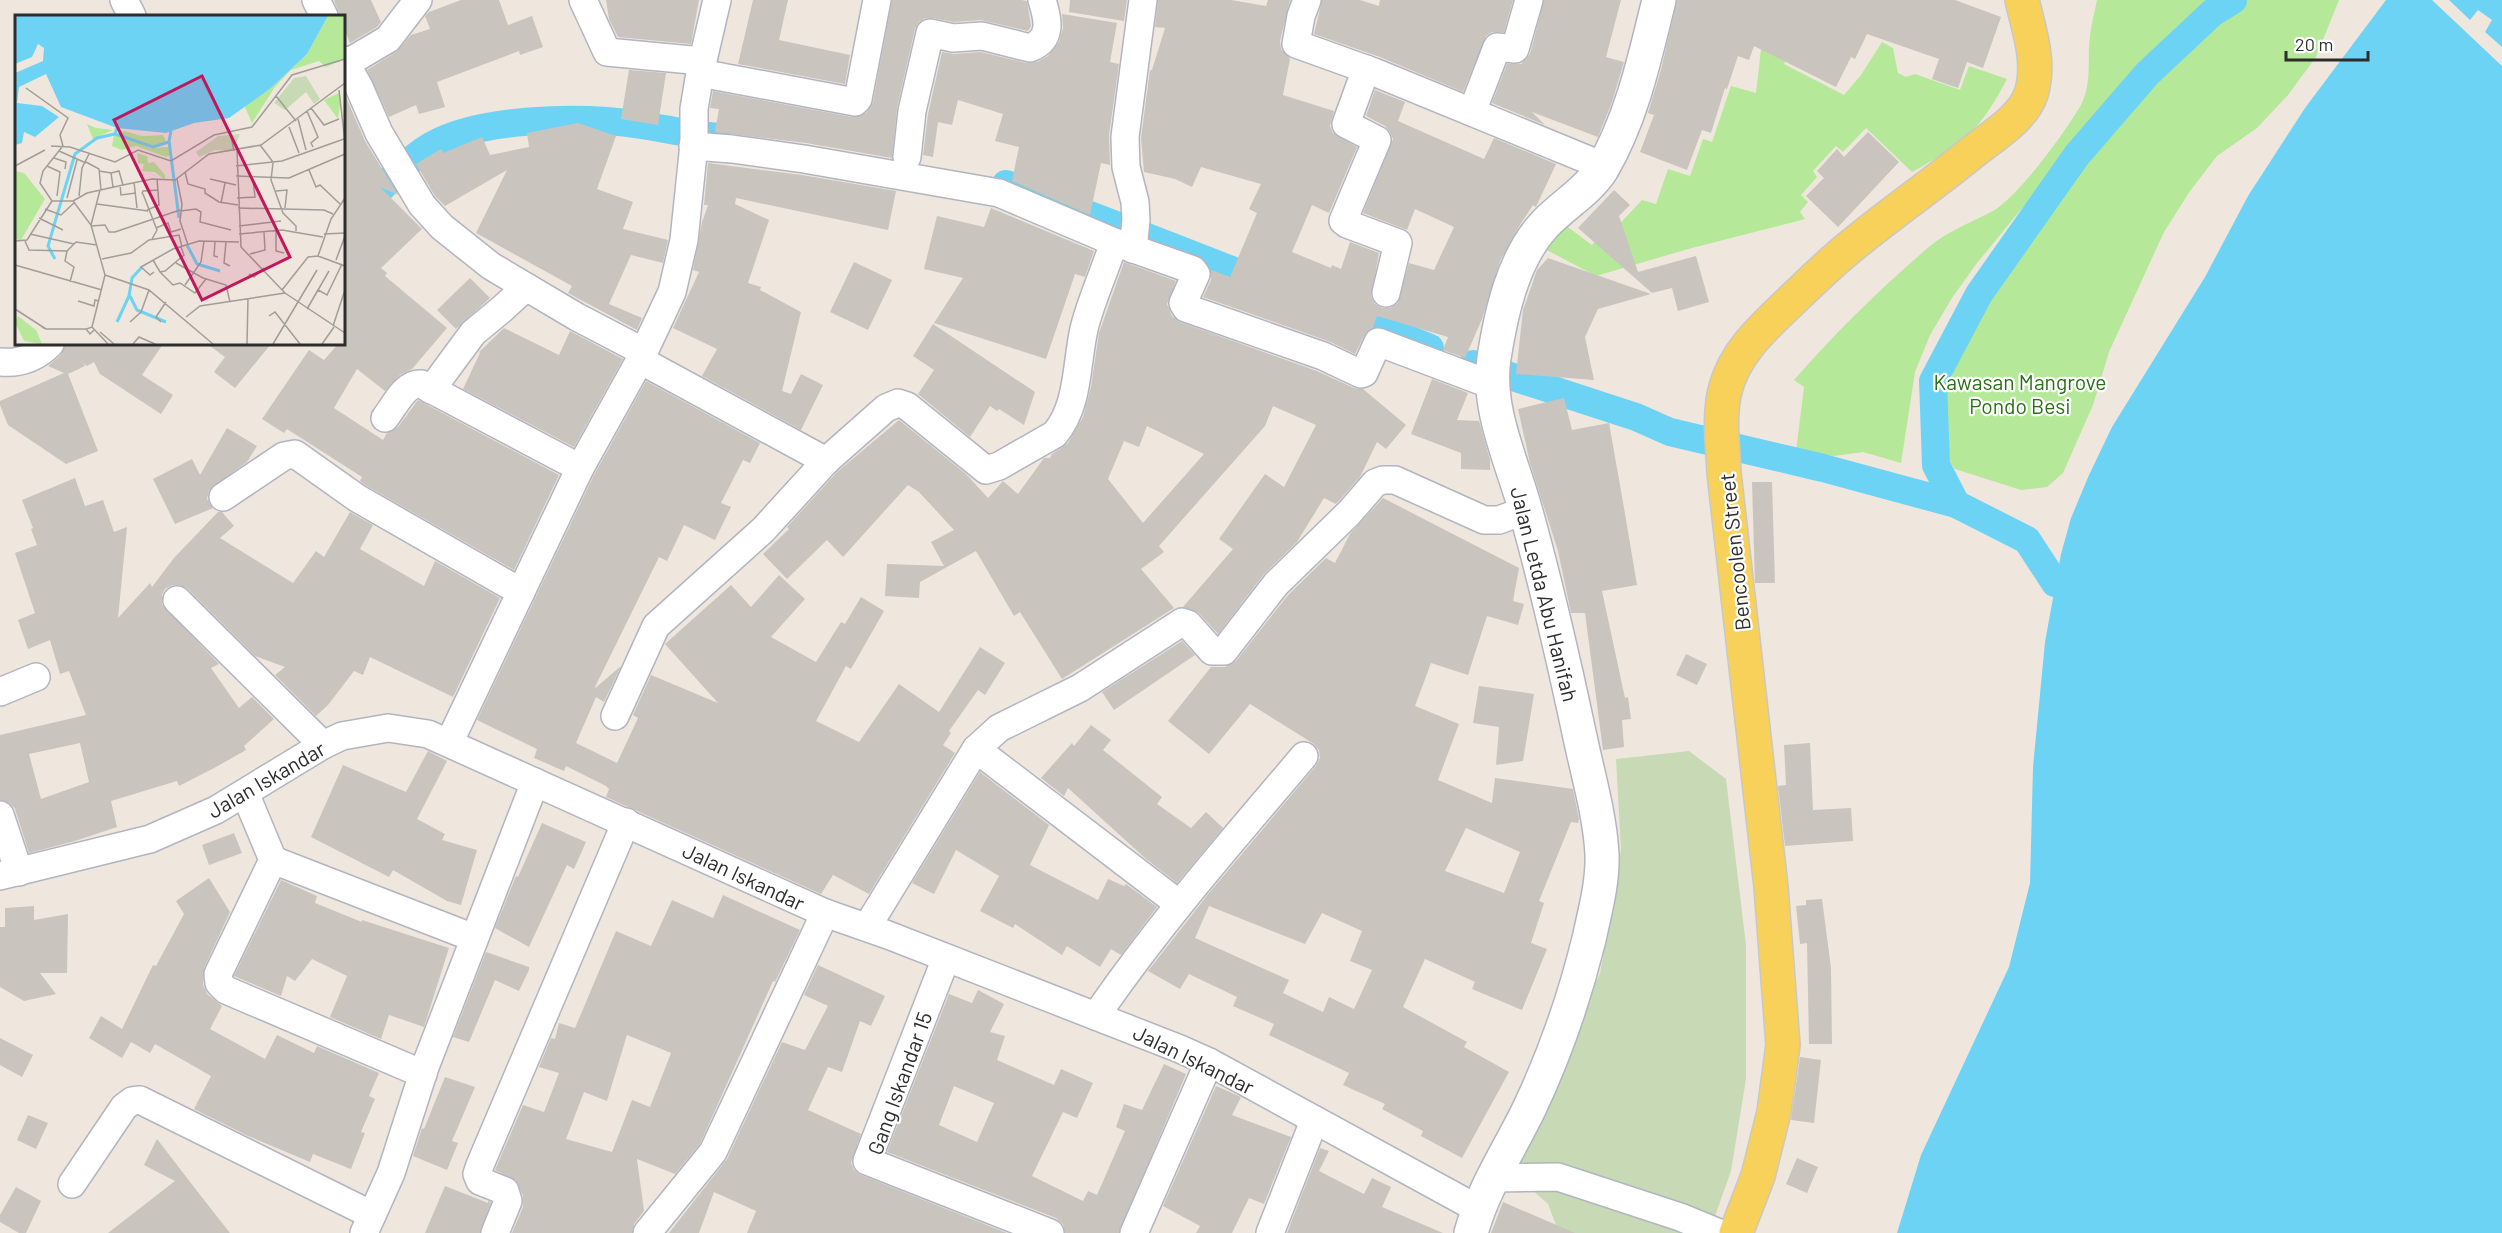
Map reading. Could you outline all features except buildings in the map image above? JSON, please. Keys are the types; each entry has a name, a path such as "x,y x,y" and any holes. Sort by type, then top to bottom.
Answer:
{"main road":[{"name":"Bencoolen Street","path":"1736,1233 1758,1176 1774,1112 1783,1045 1771,887 1724,473 1721,414 1730,378 1744,351 1764,327 1854,243 1947,173 2022,110 2031,94 2034,66 2033,45 2022,0"}],"street":[{"path":"124,0 132,15"},
{"path":"316,0 324,15"},
{"path":"345,62 388,39 418,0"},
{"path":"583,0 607,52 697,63 855,102 858,99 877,0"},
{"path":"449,743 580,468 643,356 672,292 684,240 697,63 717,0"},
{"path":"907,157 912,111 930,33 934,32 953,38 982,36 1030,48 1043,39 1048,24 1042,0"},
{"path":"615,716 656,626 763,530 826,461 886,408 898,404 907,406 986,470 1050,439 1061,427 1072,402 1085,328 1127,246 1136,220 1135,202 1126,167 1125,137 1143,0"},
{"path":"1307,0 1301,16 1296,44 1366,69 1603,166"},
{"path":"1472,112 1497,47 1515,49 1529,0"},
{"name":"Jalan Letda Abu Hanifah","path":"1474,1221 1530,1106 1579,978 1601,878 1602,852 1558,635 1526,510 1500,426 1493,374 1506,302 1514,278 1532,240 1563,206 1596,177 1615,144 1633,94 1659,0"},
{"path":"345,65 359,87 379,133 401,170 422,205 442,227 491,266 826,461"},
{"path":"1366,69 1346,124 1377,141 1343,221 1398,243 1386,293"},
{"path":"693,141 999,193 1194,271 1196,274 1183,303 1185,307 1323,356 1361,374 1364,373 1378,342 1493,374"},
{"path":"431,390 473,333 526,287"},
{"path":"0,362 15,363 33,358 49,345"},
{"path":"385,418 412,385 421,384 580,468"},
{"path":"223,497 284,456 295,454 357,498 521,592"},
{"path":"867,927 976,749 999,728 1080,688 1180,623 1188,624 1212,651 1224,651 1276,584 1379,481 1395,480 1484,520 1500,520 1526,510"},
{"path":"177,600 323,745"},
{"path":"0,692 36,677"},
{"name":"Jalan Iskandar","path":"10,874 150,839 216,810 323,745 342,736 388,728 428,734 825,913 1146,1034 1209,1062 1314,1121 1474,1221"},
{"path":"976,749 1179,904"},
{"path":"1096,1016 1139,954 1179,904 1304,756"},
{"path":"72,1184 124,1107 132,1101 140,1100 368,1224 391,1173 423,1074 535,782"},
{"path":"245,793 273,860 474,938"},
{"path":"0,815 10,874"},
{"path":"495,1233 508,1201 506,1191 480,1181 477,1174 626,822"},
{"path":"273,860 218,974 219,983 226,990 423,1074"},
{"path":"647,1233 712,1152 825,913"},
{"name":"Gang Iskandar 15","path":"946,958 867,1161 1050,1233"},
{"path":"1134,1233 1209,1062"},
{"path":"1270,1233 1314,1121"},
{"path":"1494,1178 1558,1177 1680,1217 1719,1233"}],"green space":[{"name":"Kawasan Mangrove Pondo Besi","path":"2097,0 2213,0 2182,22 2141,63 1977,263 1952,298 1930,335 1915,372 1901,463 1863,452 1834,456 1796,451 1804,387 1794,380 1859,311 1930,246 1960,227 1993,211 2016,192 2042,162 2065,129 2085,95 2089,44"},
{"name":"Kawasan Mangrove Pondo Besi","path":"2247,0 2339,0 2316,57 2288,95 2257,128 2217,156 2190,191 2164,232 2109,352 2093,405 2063,473 2047,487 2021,490 1955,469 1947,455 1942,438 1941,404 1960,349 1991,295 2008,268 2121,113 2186,48"},
{"path":"1799,34 1784,64 1844,95 1861,75 1882,42 1893,48 1898,73 1906,77 1915,74 1960,90 1969,66 2007,79 1979,124 1945,153 1912,172 1866,128 1843,152 1836,146 1813,171 1817,177 1801,195 1808,202 1800,212 1805,219 1688,249 1596,276 1543,248 1565,225 1592,245 1607,228 1612,232 1642,200 1656,204 1668,169 1690,176 1703,139 1712,142 1731,86 1756,93 1762,41"},
{"path":"1689,751 1726,779 1746,945 1746,1079 1731,1171 1709,1233 1559,1233 1548,1204 1504,1165 1561,1045 1600,974 1621,850 1616,759"}],"water":[{"path":"2386,0 2502,0 2502,1233 1897,1233 1921,1155 2009,967 2030,883 2033,767 2045,642 2061,554 2071,518 2112,427 2205,277 2248,196 2305,108"}],"pier":[{"path":"2432,0 2449,0 2470,20 2478,10 2492,20 2485,32 2502,47 2502,66"}],"waterway":[{"path":"1956,504 1936,465 1933,381 1979,294 2077,155 2147,74 2212,13 2233,0"},
{"path":"345,231 381,188 412,159 444,139 470,131 529,122 590,120 718,137"},
{"path":"1006,184 1268,284"},
{"path":"1339,311 1430,348"},
{"path":"1473,364 1636,417 1670,432 1823,468 1956,504 2027,540 2055,583"}]}
